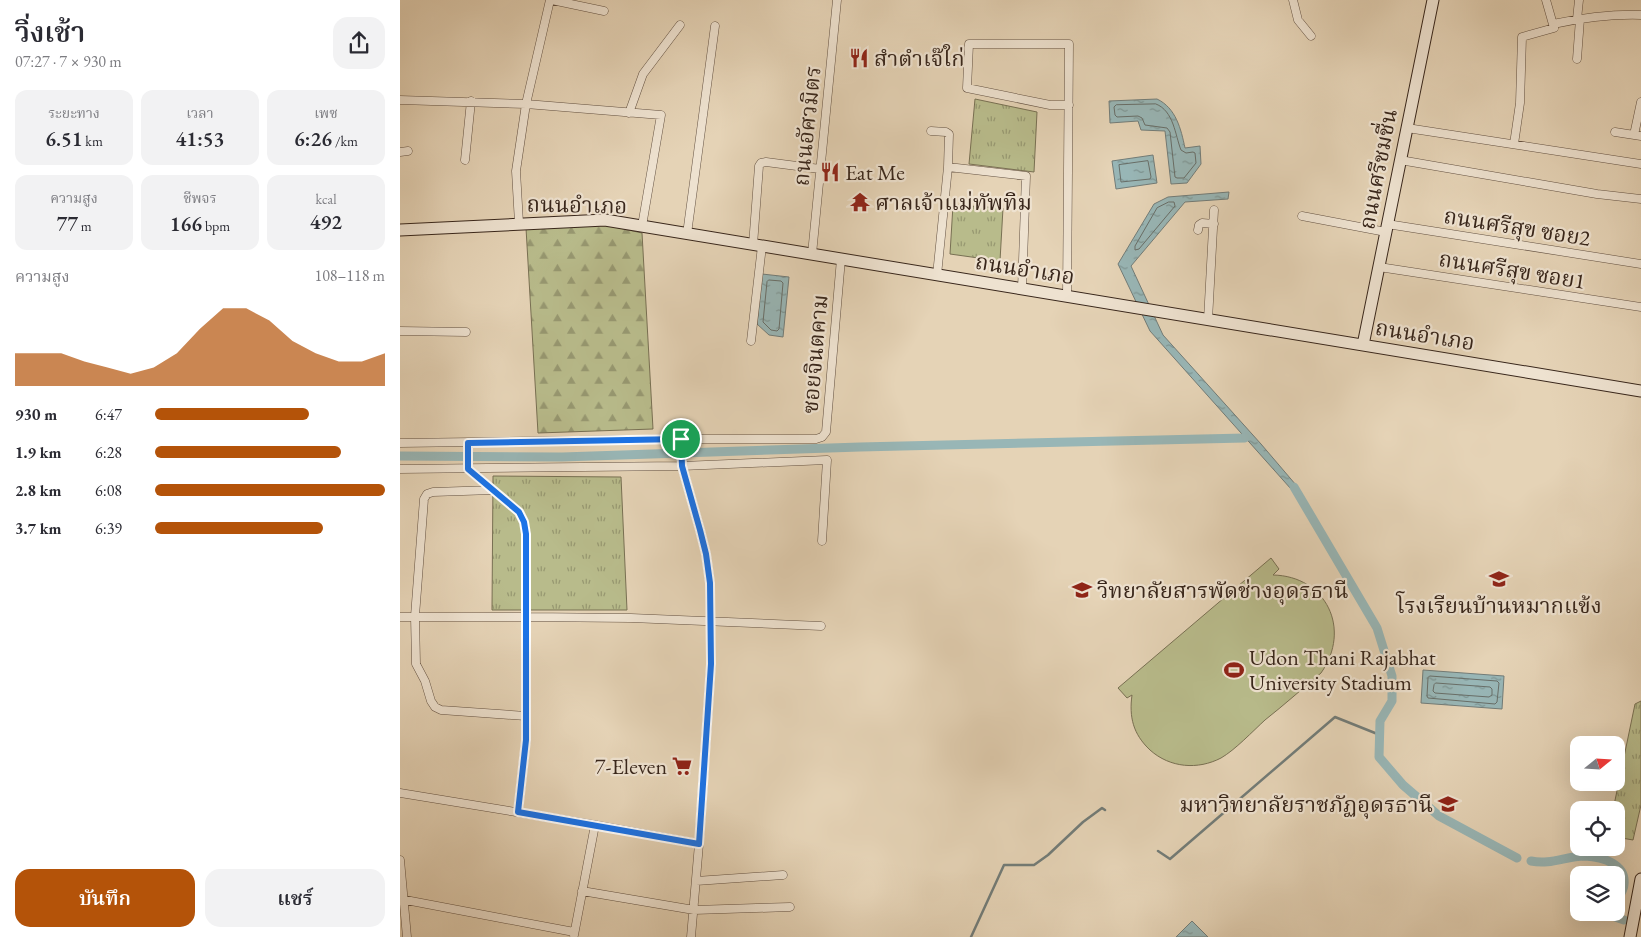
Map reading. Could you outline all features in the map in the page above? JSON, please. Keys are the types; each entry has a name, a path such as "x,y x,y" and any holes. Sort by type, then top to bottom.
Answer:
{"street":[{"path":"519,224 516,171 526,104 551,0 604,11"},
{"name":"ถนนอัศวมิตร","path":"812,254 837,0"},
{"path":"1293,0 1298,20 1311,36"},
{"name":"ถนนศรีชมชื่น","path":"1363,345 1433,0"},
{"path":"1514,144 1520,104 1522,37 1554,28 1546,0"},
{"path":"1577,59 1578,0"},
{"path":"1553,24 1622,14 1641,16"},
{"path":"629,112 643,74 680,25"},
{"path":"687,234 715,26"},
{"path":"1066,296 1069,105 1069,44 969,44 967,88 1050,105 1069,105"},
{"path":"400,100 526,104 661,115 642,226"},
{"path":"465,160 472,101"},
{"path":"1615,132 1638,136 1641,102"},
{"path":"1407,128 1641,164"},
{"path":"931,131 949,134 948,167 937,275"},
{"path":"1400,160 1597,194 1641,199"},
{"path":"751,341 758,246 759,166 761,163 766,162 820,169"},
{"path":"948,167 1026,176 1022,289"},
{"path":"1208,320 1214,210"},
{"name":"ถนนศรีสุข ซอย2","path":"1302,216 1641,264"},
{"name":"ถนนอำเภอ","path":"400,230 605,220 1641,391"},
{"path":"1198,230 1199,225 1202,223 1214,224"},
{"name":"ซอยจินตคาม","path":"681,439 816,439 822,437 826,432 841,259"},
{"name":"ถนนศรีสุข ซอย1","path":"1379,267 1641,307"},
{"path":"400,331 466,332"},
{"path":"400,443 681,439 681,463 706,554 710,583 711,664 691,937"},
{"path":"468,443 468,469 519,512 524,522 526,534 526,740 518,812"},
{"path":"400,469 827,460 822,541"},
{"path":"493,490 433,492 427,494 424,499 415,616 416,664 425,681 428,696 435,707 441,710 526,716"},
{"path":"400,617 710,620 821,626"},
{"path":"400,793 595,824 699,844"},
{"path":"402,899 574,934 595,824"},
{"path":"400,860 402,899 407,937"},
{"path":"696,881 783,875"},
{"path":"1630,937 1641,879"},
{"path":"582,891 694,910 790,907"}],"green space":[{"path":"975,99 1037,112 1034,172 969,164"},
{"path":"953,205 1003,208 1000,261 950,254"},
{"path":"606,225 642,233 653,429 538,433 526,228"},
{"path":"493,476 621,477 627,610 492,610"},
{"path":"1271,558 1279,569 1273,575 1292,578 1307,585 1320,595 1329,608 1333,623 1334,639 1330,656 1321,673 1226,755 1212,762 1194,765 1175,764 1166,761 1150,750 1140,738 1132,718 1132,695 1127,698 1118,688"},
{"path":"1641,701 1641,805 1633,840 1625,839 1625,801 1615,801 1617,791 1625,791 1625,752 1635,704"}],"water":[{"path":"1157,99 1169,108 1177,120 1185,148 1200,146 1201,164 1187,183 1171,184 1165,131 1141,130 1138,121 1110,123 1109,101"},
{"path":"1153,155 1157,183 1116,189 1112,161"},
{"path":"1229,192 1228,199 1185,202 1131,266 1163,335 1296,485 1291,489 1150,331 1118,264 1154,204 1168,197"},
{"path":"762,274 789,277 783,337 769,335 757,324"},
{"path":"1423,670 1504,676 1502,709 1421,703"},
{"path":"1192,921 1208,937 1176,937"}],"waterway":[{"path":"400,456 562,457 860,447 1245,438"},
{"path":"1294,487 1377,628 1392,676 1392,701 1380,721 1379,757 1403,785 1439,816 1517,858"},
{"path":"1158,851 1170,859 1335,717 1380,735"},
{"path":"971,937 1004,865 1034,865 1048,855 1083,822 1102,808 1105,810"},
{"path":"1531,861 1545,862 1585,856 1606,860 1616,866"}],"place":[{"name":"สำตำเจ๊ใก่","path":"859,58"},
{"name":"Eat Me","path":"830,172"},
{"name":"ศาลเจ้าแม่ทัพทิม","path":"860,202"},
{"name":"โรงเรียนบ้านหมากแข้ง","path":"1499,579"},
{"name":"วิทยาลัยสารพัดช่างอุดรธานี","path":"1082,590"},
{"name":"Udon Thani Rajabhat University Stadium","path":"1234,670"},
{"name":"7-Eleven","path":"682,766"},
{"name":"มหาวิทยาลัยราชภัฏอุดรธานี","path":"1448,804"}],"route":[{"path":"681,439 682,466 706,554 710,583 711,664 699,844 595,824 518,812 526,740 526,534 524,522 519,512 468,469 468,443 681,439"}]}
